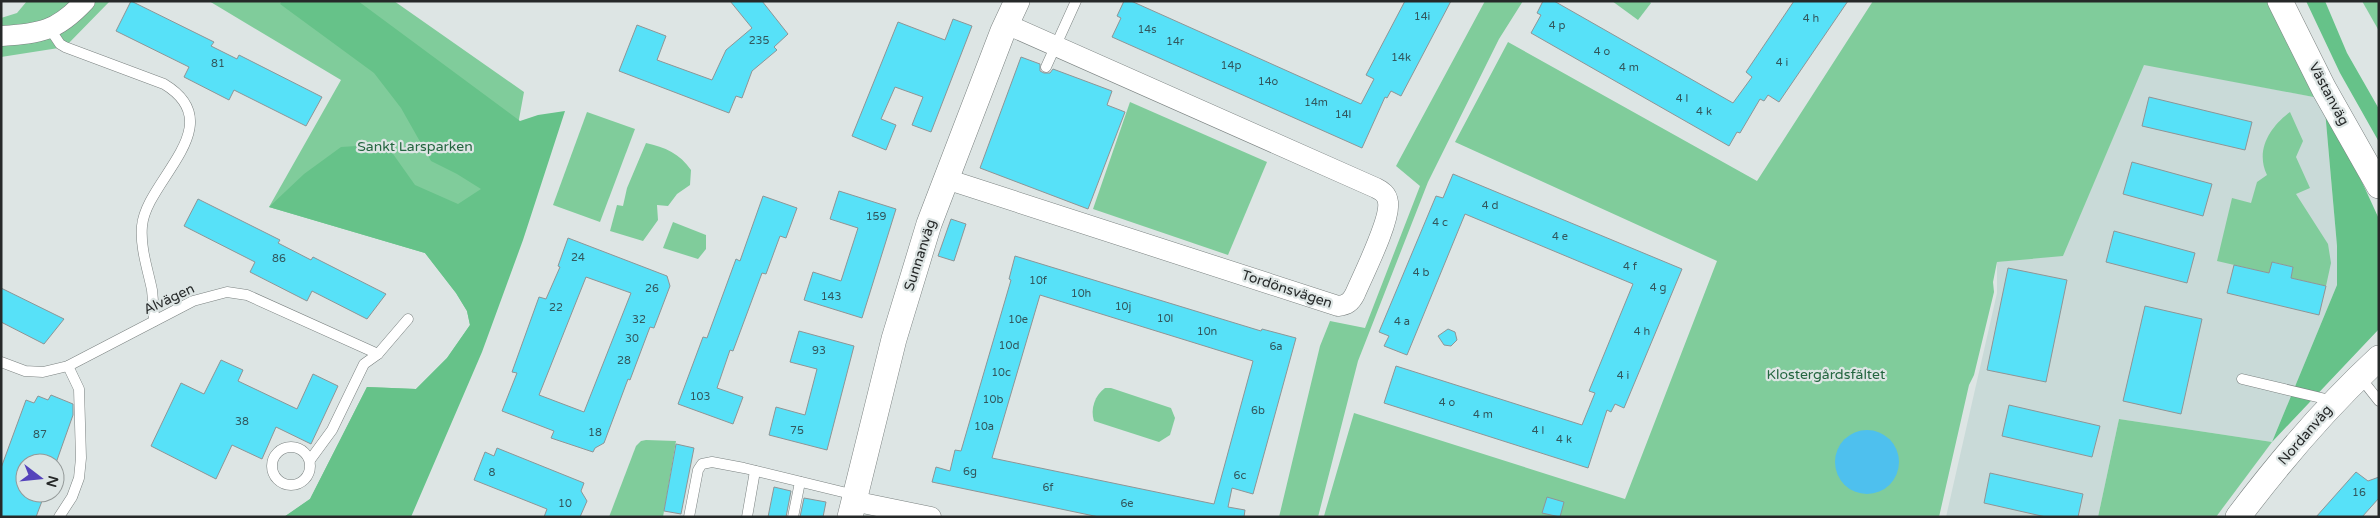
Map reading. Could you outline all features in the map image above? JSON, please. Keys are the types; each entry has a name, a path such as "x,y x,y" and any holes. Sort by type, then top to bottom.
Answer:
{"street":[{"path":"1,36 36,34 50,29 72,14 85,1"},
{"name":"Sunnanväg","path":"853,504 894,339 946,180 1006,24 1017,1"},
{"name":"Västanväg","path":"2280,1 2324,89 2379,186"},
{"name":"Tordönsvägen","path":"946,180 1330,303 1345,305 1351,301 1387,215 1388,203 1384,192 1054,47 1006,24"},
{"name":"Nordanväg","path":"2238,517 2280,463 2334,401 2379,358"},
{"path":"853,504 931,517"}],"lane":[{"path":"1046,66 1076,1"},
{"path":"50,29 60,44 65,47 164,84 176,91 186,103 190,120 184,149 146,208 142,226 154,321"},
{"name":"Alvägen","path":"1,362 25,371 43,372 68,366 193,301 228,292 247,295 378,354"},
{"path":"310,460 332,430 364,364 378,354 408,318"},
{"path":"59,517 72,497 79,478 81,458 79,389 68,366"},
{"path":"2360,376 2379,400"},
{"path":"2242,379 2334,401"},
{"path":"689,517 698,470 702,464 712,462 800,482 853,504"},
{"path":"747,517 755,471"},
{"path":"793,517 800,482"}],"shaded area":[{"path":"2144,64 2324,99 2337,246 2337,285 2272,442 2119,419 2098,517 1946,517 1997,293 1997,262 2063,255"}],"green space":[{"path":"27,1 110,1 65,47 1,57 1,18 17,13"},
{"name":"Sankt Larsparken","path":"209,1 394,1 524,92 476,353 404,517 284,517 310,499 367,387 416,389 447,358 470,325 467,311 456,293 425,253 269,207 341,80"},
{"name":"Sankt Larsparken","path":"282,1 358,1 520,121 538,115 565,111 523,240 482,352 411,517 284,517 310,499 367,387 416,389 447,358 470,325 467,311 456,293 425,253 269,207 304,174 341,147 386,144 415,185 458,204 481,189 431,161 401,108 374,73 280,4"},
{"path":"1485,1 1523,1 1499,39 1428,182 1358,361 1318,517 1279,517 1320,346 1330,321 1365,328 1420,186 1396,166"},
{"path":"1612,1 1649,1 1651,3 1638,20"},
{"name":"Klostergårdsfältet","path":"1873,1 2277,1 2324,99 2144,65 2063,256 1997,262 1993,282 1994,292 1974,375 1969,385 1939,517 1324,516 1354,413 1625,499 1717,261 1455,142 1508,42 1757,181"},
{"path":"2306,1 2325,1 2347,53 2379,109 2379,142 2340,73"},
{"path":"2362,1 2379,1 2379,31"},
{"path":"2324,99 2379,219 2379,329 2272,442 2337,285 2337,246"},
{"path":"1130,102 1267,162 1228,255 1093,209"},
{"path":"587,112 635,129 600,222 553,205"},
{"path":"2290,112 2303,141 2296,157 2310,188 2296,194 2328,244 2331,263 2326,286 2291,278 2293,267 2273,262 2269,273 2217,261 2232,198 2251,203 2257,182 2267,175 2263,157 2266,140 2276,125"},
{"path":"646,143 672,152 687,164 691,170 690,185 677,194 668,206 657,205 658,220 643,241 610,231 617,205 623,206 627,188"},
{"path":"673,222 706,235 706,249 698,259 663,248"},
{"path":"1105,388 1111,388 1171,408 1175,418 1170,435 1159,442 1094,421 1094,403 1098,394"},
{"path":"2119,419 2272,442 2216,517 2098,517"},
{"path":"641,441 676,441 663,517 609,517 636,446"}],"water":[{"path":"1861,430 1873,430 1890,439 1897,450 1899,462 1897,474 1890,485 1873,494 1861,494 1849,489 1840,480 1835,468 1835,456 1840,444 1849,435"}],"building":[{"path":"131,1 214,42 211,46 237,59 239,55 322,97 306,126 234,90 229,100 184,77 189,67 116,31"},
{"path":"730,1 762,1 788,34 774,47 777,50 752,71 742,98 736,96 729,113 619,71 637,25 666,36 657,60 712,80 726,50 752,28"},
{"path":"1124,1 1131,1 1361,104 1374,79 1366,75 1405,1 1451,1 1401,96 1391,91 1387,98 1385,97 1362,148 1112,37 1121,18 1117,16"},
{"path":"1543,1 1554,1 1733,103 1752,77 1746,72 1794,1 1848,1 1779,102 1768,95 1764,101 1760,99 1740,133 1737,132 1729,146 1531,33 1541,15 1537,13"},
{"path":"953,19 972,26 931,132 912,125 923,97 895,87 881,119 896,125 886,150 852,136 898,22 945,40"},
{"path":"1021,57 1040,64 1040,71 1044,73 1050,73 1053,69 1112,91 1107,105 1125,112 1088,209 980,168"},
{"path":"2149,97 2252,122 2245,150 2142,126"},
{"path":"2132,162 2212,184 2203,216 2123,194"},
{"path":"1453,174 1682,269 1624,408 1615,404 1611,412 1607,410 1588,468 1384,403 1396,366 1582,425 1595,393 1589,391 1633,284 1465,214 1407,355 1384,346 1389,336 1379,332 1436,196 1443,198"},
{"path":"839,191 896,209 862,318 804,300 813,272 841,281 858,228 830,219"},
{"path":"763,196 797,208 786,238 780,236 766,274 762,273 733,351 730,350 717,388 743,397 733,424 678,404 703,337 707,338 736,259 740,261"},
{"path":"198,199 280,240 278,243 311,260 313,257 386,294 367,319 312,291 307,301 250,272 255,262 184,226"},
{"path":"951,219 966,224 954,261 938,256"},
{"path":"2114,231 2195,253 2187,283 2106,262"},
{"path":"568,238 667,276 670,286 654,328 650,327 630,380 628,379 604,443 595,448 593,452 551,438 554,431 502,411 517,373 512,372 539,297 546,299 560,267 558,266","holes":["586,277 631,293 584,412 539,395"]},
{"path":"1015,256 1261,331 1262,329 1296,338 1253,494 1232,488 1228,507 1245,510 1244,517 1099,517 932,482 936,467 950,471 955,450 961,451 1011,280 1009,279","holes":["1040,295 1253,361 1214,504 992,458"]},
{"path":"2272,262 2293,267 2291,278 2326,286 2319,315 2227,293 2234,265 2269,273"},
{"path":"2008,268 2067,280 2046,382 1987,370"},
{"path":"1,288 64,319 44,344 1,322"},
{"path":"2145,306 2202,319 2181,414 2123,401"},
{"path":"1448,329 1455,332 1457,340 1451,346 1444,345 1438,336"},
{"path":"799,331 854,346 827,450 769,435 776,407 805,415 817,369 790,362"},
{"path":"221,360 243,370 238,381 297,409 313,374 338,386 311,444 276,427 262,459 232,445 216,479 151,446 181,383 204,394"},
{"path":"51,395 73,404 73,415 60,453 15,453 15,503 41,503 36,517 1,517 1,468 26,400 34,403 38,396 48,400"},
{"path":"2009,405 2100,426 2092,457 2002,436"},
{"path":"676,444 694,448 681,514 664,511"},
{"path":"497,448 584,483 581,491 587,501 580,517 544,517 547,509 474,480 485,452 494,456"},
{"path":"2356,472 2368,481 2379,477 2379,498 2362,517 2316,517"},
{"path":"1990,473 2083,494 2078,517 2046,517 1984,503"},
{"path":"774,487 791,491 786,517 768,517"},
{"path":"1547,497 1564,502 1560,517 1542,513"},
{"path":"804,498 826,502 823,517 800,517"}]}
